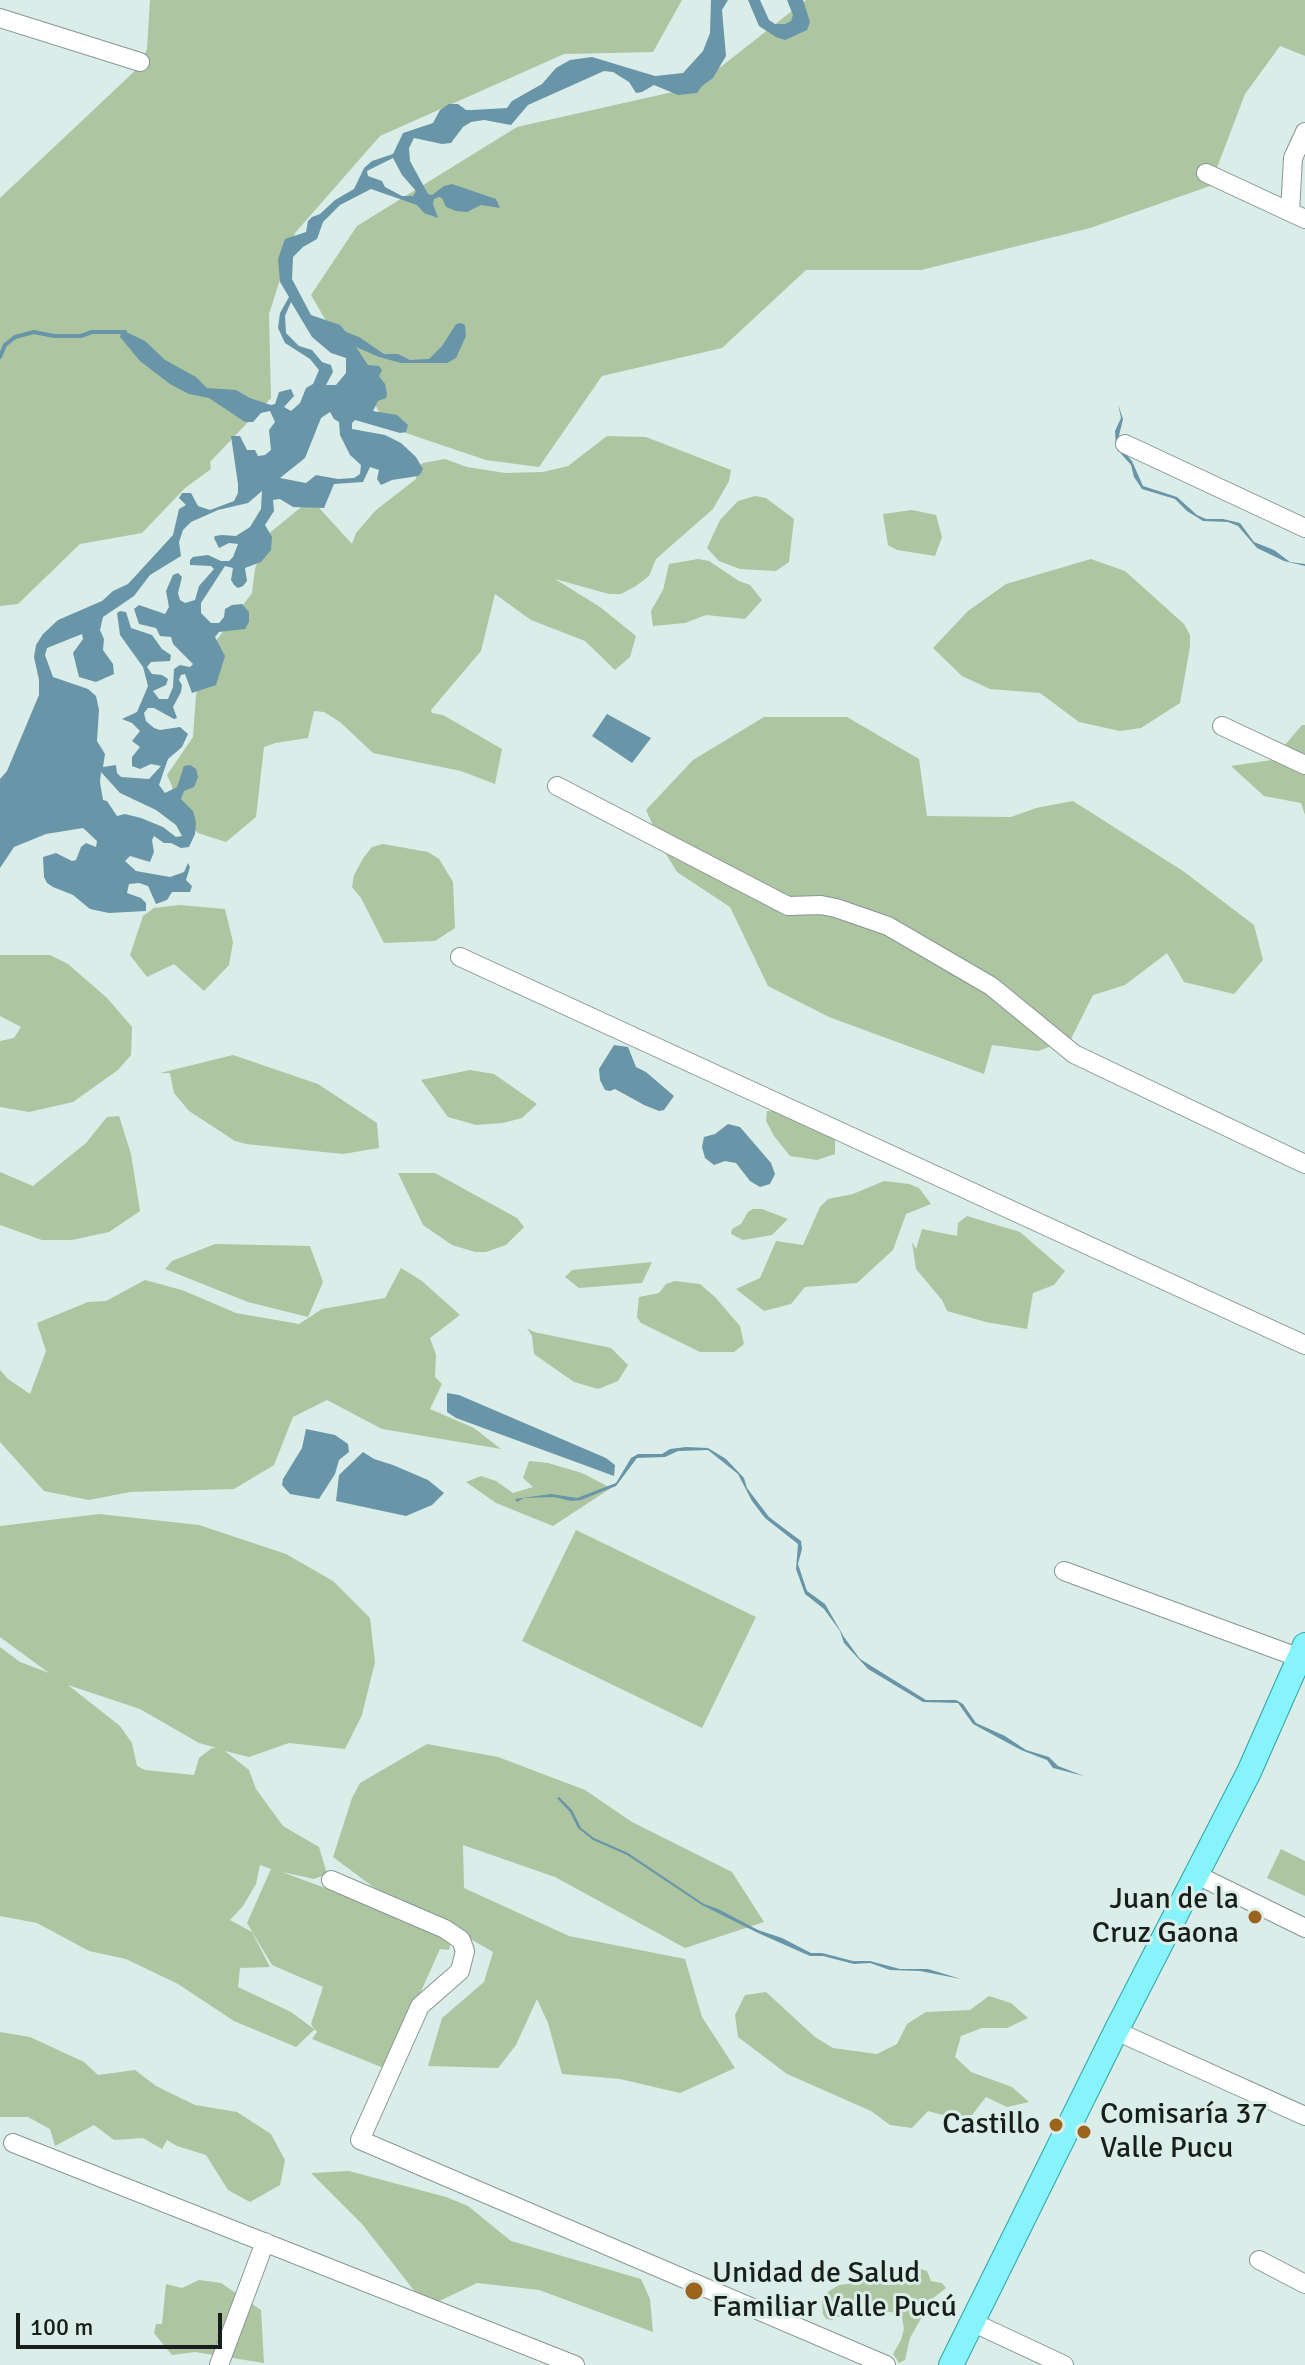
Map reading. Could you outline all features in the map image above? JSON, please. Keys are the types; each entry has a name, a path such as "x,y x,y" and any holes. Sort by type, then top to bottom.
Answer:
{"main road":[{"path":"951,2365 1116,2031 1249,1772 1304,1649"}],"street":[{"path":"0,18 140,62"},
{"path":"1206,173 1297,215 1293,158 1305,132"},
{"path":"1125,444 1305,528"},
{"path":"1222,726 1305,765"},
{"path":"557,786 788,906 836,908 888,926 991,986 1074,1054 1305,1164"},
{"path":"460,957 1305,1345"},
{"path":"1064,1571 1304,1649"},
{"path":"1197,1875 1305,1928"},
{"path":"331,1880 445,1929 461,1940 465,1951 460,1971 420,2006 360,2140 886,2365"},
{"path":"1116,2031 1305,2116"},
{"path":"13,2143 575,2365"},
{"path":"219,2365 265,2242"},
{"path":"1259,2260 1305,2284"},
{"path":"972,2322 1064,2365"}],"green space":[{"path":"150,0 682,0 653,52 564,54 380,136 295,233 269,314 271,398 210,462 211,469 185,488 142,533 80,544 18,604 0,606 0,198 139,67 147,49"},
{"path":"806,0 1305,0 1305,56 1280,46 1245,94 1210,186 1090,228 921,270 806,270 722,348 602,376 539,467 486,460 388,427 311,295 357,226 517,127 695,87"},
{"path":"607,436 646,437 731,470 729,481 713,509 656,559 649,576 636,586 621,594 609,594 555,579 600,607 636,636 630,657 615,670 585,641 531,620 495,594 481,651 431,710 502,749 495,784 461,771 373,753 340,722 324,712 314,711 308,738 264,747 256,817 226,842 198,833 169,809 173,799 167,775 193,737 196,695 207,653 252,593 255,569 267,535 311,499 352,544 356,533 376,510 416,479 418,467 423,463 445,459 467,467 505,473 543,472 568,466"},
{"path":"755,496 766,498 794,519 789,562 776,571 740,569 719,561 707,548 720,520 738,501"},
{"path":"912,510 936,515 942,537 935,556 897,550 888,545 883,514"},
{"path":"698,559 709,561 750,585 762,600 745,619 706,615 685,623 653,626 651,611 663,590 669,564"},
{"path":"1091,559 1125,571 1184,624 1190,635 1180,703 1141,728 1120,731 1079,722 1040,693 990,689 962,676 933,648 968,611 1006,584"},
{"path":"764,717 847,717 919,759 927,816 1011,817 1036,808 1073,801 1183,871 1254,925 1263,960 1234,994 1184,982 1167,953 1125,985 1093,995 1071,1039 1038,1051 992,1045 984,1074 829,1017 768,986 730,907 677,872 646,810 693,760"},
{"path":"1305,725 1305,815 1301,803 1264,796 1231,766 1272,760"},
{"path":"383,844 428,852 439,859 453,882 455,928 435,941 384,943 352,887 354,875 364,857 372,847"},
{"path":"179,905 225,909 233,942 229,965 204,991 174,964 147,977 130,955 143,916 154,908"},
{"path":"0,955 50,955 68,964 107,998 132,1027 131,1055 118,1070 73,1102 29,1112 0,1107 0,1041 14,1038 21,1027 0,1016"},
{"path":"233,1055 318,1084 377,1123 379,1148 343,1154 235,1141 189,1111 174,1093 170,1073 160,1073"},
{"path":"470,1070 494,1074 537,1104 522,1118 503,1123 476,1125 448,1117 421,1080"},
{"path":"767,1111 783,1111 835,1136 835,1154 817,1160 790,1156 766,1121"},
{"path":"119,1116 131,1154 140,1211 109,1232 72,1240 42,1240 0,1225 0,1172 33,1186 86,1143 107,1117"},
{"path":"398,1173 435,1173 517,1218 524,1227 506,1245 486,1252 452,1245 423,1225"},
{"path":"884,1181 919,1188 931,1204 906,1214 893,1250 857,1283 805,1287 791,1304 764,1311 736,1289 760,1278 776,1241 803,1245 820,1207 828,1199 853,1194"},
{"path":"753,1209 762,1209 788,1219 772,1235 743,1240 731,1234 732,1229 741,1224"},
{"path":"967,1216 1020,1232 1065,1271 1054,1285 1033,1293 1027,1329 947,1311 942,1300 916,1269 912,1242 916,1249 922,1229 957,1236 958,1223"},
{"path":"215,1244 310,1246 323,1282 308,1317 248,1302 165,1269 172,1261"},
{"path":"652,1262 642,1283 579,1288 565,1277 572,1270"},
{"path":"401,1268 422,1281 460,1315 430,1338 436,1355 435,1377 442,1384 430,1409 474,1428 501,1449 382,1429 327,1400 293,1417 274,1465 234,1489 130,1492 89,1500 44,1491 0,1442 0,1370 30,1394 46,1351 37,1323 88,1302 106,1301 145,1280 182,1290 236,1313 299,1324 322,1309 385,1298"},
{"path":"675,1281 700,1284 715,1297 740,1326 744,1344 734,1352 700,1352 641,1323 637,1317 639,1297 659,1293 666,1284"},
{"path":"527,1328 611,1348 628,1365 618,1381 598,1389 574,1382 534,1354 532,1336"},
{"path":"529,1461 582,1473 611,1488 553,1526 496,1503 466,1482 481,1476 496,1481 513,1493 533,1487 523,1478"},
{"path":"99,1514 199,1525 286,1554 333,1581 370,1618 375,1662 362,1715 345,1749 289,1743 249,1757 225,1751 249,1770 256,1789 283,1826 319,1847 327,1874 314,1879 282,1872 452,1935 449,1950 440,1949 386,2069 312,2039 317,2032 315,2029 296,2047 234,2021 178,1984 126,1959 89,1951 37,1923 0,1916 0,1647 20,1662 49,1673 0,1637 0,1526","holes":["68,1685 140,1709 199,1743 217,1748 212,1748 199,1758 194,1775 145,1770 137,1766 132,1743 120,1726","260,1865 271,1869 247,1923 272,1965 323,1987 311,2024 314,2029 291,2012 238,1987 240,1968 270,1967 252,1932 230,1920 256,1884"]},
{"path":"576,1530 756,1617 702,1728 522,1641"},
{"path":"427,1744 498,1757 585,1790 632,1822 732,1872 764,1922 685,1948 555,1877 463,1845 464,1888 569,1936 685,1959 702,2017 735,2068 680,2093 620,2079 562,2074 548,2023 537,1999 516,2045 498,2068 428,2066 442,2018 484,1982 493,1952 436,1919 384,1895 333,1857 360,1783"},
{"path":"1281,1849 1305,1861 1305,1896 1267,1878"},
{"path":"766,1992 815,2037 833,2048 877,2054 897,2044 907,2024 926,2012 970,2010 989,1996 1011,2003 1028,2018 1007,2028 982,2028 961,2036 955,2057 971,2072 1012,2087 1029,2102 1007,2107 986,2097 972,2115 950,2117 928,2111 912,2128 890,2125 871,2111 787,2074 738,2037 735,2015 745,1995"},
{"path":"0,2032 30,2037 84,2062 98,2075 135,2070 156,2086 195,2105 237,2112 271,2134 285,2160 280,2185 250,2202 228,2190 206,2155 167,2140 162,2149 143,2138 114,2140 94,2125 55,2146 50,2129 28,2117 0,2117"},
{"path":"349,2171 446,2197 468,2206 511,2241 641,2279 650,2299 653,2332 539,2290 477,2283 427,2307 362,2224 311,2173"},
{"path":"917,2268 927,2271 931,2281 942,2283 946,2288 932,2299 910,2338 905,2360 899,2363 893,2354 904,2329 898,2313 881,2311 832,2320 826,2319 823,2314 822,2300 839,2285 875,2275 888,2285 894,2284"},
{"path":"199,2280 221,2283 261,2310 264,2363 195,2352 172,2355 154,2333 156,2324 162,2324 166,2284 182,2288"}],"water":[{"path":"711,0 728,0 722,10 726,56 713,78 697,93 678,95 654,85 636,93 629,82 613,72 604,71 528,105 511,125 484,120 471,122 451,143 414,138 409,148 410,161 428,194 432,195 452,184 496,199 500,208 481,205 467,212 456,211 446,207 439,197 434,199 433,204 438,218 424,213 417,205 371,189 340,205 323,222 317,239 293,257 292,279 311,315 340,325 346,332 384,354 398,354 410,360 429,359 456,324 465,325 466,336 456,358 447,363 401,363 356,347 368,365 379,366 382,370 379,376 387,394 386,398 378,401 373,411 397,415 408,425 406,432 400,433 355,420 352,429 385,435 401,443 416,457 423,469 418,476 381,485 377,479 379,470 370,467 363,482 334,484 324,508 293,507 280,499 273,500 274,511 265,525 272,537 271,550 261,562 245,568 247,581 238,588 231,580 233,568 225,566 201,603 201,613 211,623 219,623 225,609 242,604 249,612 249,622 245,629 219,632 215,637 225,656 216,685 192,693 185,674 181,675 181,692 173,707 177,718 154,708 148,708 144,713 146,721 154,728 180,727 188,734 182,747 168,759 159,785 165,793 177,787 184,766 190,765 196,769 198,777 194,787 184,791 181,799 193,811 195,834 189,847 181,848 154,836 154,852 150,862 130,856 125,861 136,871 170,877 184,872 188,863 190,867 186,880 192,886 190,892 172,892 167,900 156,904 148,886 129,884 127,893 141,898 146,903 146,911 109,913 90,909 73,895 53,887 44,877 43,857 56,853 72,861 76,860 86,843 96,847 97,841 83,828 46,834 14,847 0,868 0,779 7,771 39,695 34,657 36,645 43,634 58,620 102,601 128,584 173,535 179,509 186,505 179,498 182,493 191,493 198,506 210,510 234,501 238,484 231,436 240,436 247,450 255,450 258,456 271,450 269,430 275,422 270,411 261,413 253,422 245,422 209,398 189,394 170,384 140,361 120,337 122,330 145,341 165,360 196,377 207,388 236,390 271,405 275,404 279,392 291,389 294,396 284,407 291,411 300,403 306,388 313,384 319,370 310,359 285,343 278,328 280,313 289,297 280,282 278,259 285,239 306,232 312,217 354,189 364,168 372,161 393,154 403,133 433,123 440,110 449,104 458,104 466,110 507,108 512,101 542,84 556,68 570,60 592,57 655,76 683,73 703,51 710,33","holes":["393,158 416,191 413,196 402,196 385,187 382,181 368,176 367,171","291,302 312,337 331,353 346,358 346,373 336,385 326,385 333,372 331,365 322,362 312,350 299,346 286,333 285,316","330,412 339,422 340,435 350,455 361,465 360,474 354,478 338,479 316,475 306,483 280,478 305,458 321,418","262,491 261,509 250,527 236,536 214,538 219,548 229,543 238,544 229,561 208,555 190,560 190,565 211,566 214,569 199,586 195,600 185,603 180,600 178,593 182,577 178,573 173,575 166,591 169,607 165,614 139,605 134,609 139,624 156,628 160,636 171,637 173,644 193,664 174,669 173,687 168,699 159,699 153,691 166,685 168,679 152,674 147,667 151,662 170,661 171,655 152,635 131,628 126,612 117,613 120,635 143,667 148,686 137,712 122,719 140,731 132,741 140,747 132,757 132,766 140,769 151,764 161,766 149,779 121,777 116,765 103,767 105,754 97,741 99,710 96,696 88,689 53,677 45,655 47,648 82,634 83,639 73,653 79,677 96,682 114,674 113,664 103,650 104,639 100,630 103,617 134,596 150,575 181,556 179,542 183,530 191,522 218,510 248,503","101,772 120,793 156,810 176,825 182,836 176,837 163,827 141,818 125,814 117,816 103,800"]},
{"path":"748,0 760,0 769,20 775,24 785,24 791,21 793,15 787,0 803,0 810,22 807,30 785,40 776,37 759,26"},
{"path":"1118,404 1123,419 1117,444 1132,461 1143,486 1177,497 1206,519 1240,523 1254,542 1274,550 1290,562 1305,566 1284,561 1257,548 1238,526 1228,522 1203,521 1175,499 1142,489 1131,465 1116,448 1115,431 1121,418"},
{"path":"607,714 651,738 632,763 592,736"},
{"path":"614,1045 628,1047 636,1067 674,1096 664,1110 644,1105 615,1089 605,1090 599,1069"},
{"path":"728,1124 740,1127 771,1163 775,1174 770,1184 760,1187 750,1181 736,1163 725,1161 714,1165 705,1158 702,1147 704,1137 715,1134"},
{"path":"447,1393 459,1395 606,1458 615,1465 614,1476 456,1418 447,1412"},
{"path":"306,1429 335,1435 348,1444 349,1452 339,1460 335,1474 319,1499 290,1494 282,1485 302,1448"},
{"path":"708,1448 726,1459 744,1478 747,1488 769,1517 801,1541 798,1564 807,1591 825,1604 860,1659 926,1700 956,1700 963,1704 976,1723 1026,1750 1049,1757 1058,1766 1084,1776 1053,1768 1047,1760 1021,1750 973,1724 958,1703 923,1702 868,1669 844,1643 840,1631 824,1609 805,1594 796,1569 798,1544 765,1518 738,1474 708,1450 637,1458 616,1486 581,1500 554,1497 524,1498 517,1502 515,1499 551,1494 577,1498 616,1483 631,1458 638,1454 662,1454 670,1449"},
{"path":"363,1452 428,1480 444,1493 432,1505 406,1516 336,1501 339,1475"},
{"path":"559,1797 572,1810 581,1828 594,1838 628,1853 704,1904 758,1930 811,1953 870,1961 900,1969 928,1969 961,1979 810,1956 758,1933 702,1905 627,1855 593,1840 578,1828"}],"waterway":[{"path":"0,357 5,345 15,337 34,332 54,336 125,332"}],"place":[{"name":"Juan de la Cruz Gaona","path":"1255,1917"},
{"name":"Castillo","path":"1056,2125"},
{"name":"Comisaría 37 Valle Pucu","path":"1084,2132"},
{"name":"Unidad de Salud Familiar Valle Pucú","path":"694,2291"}]}
